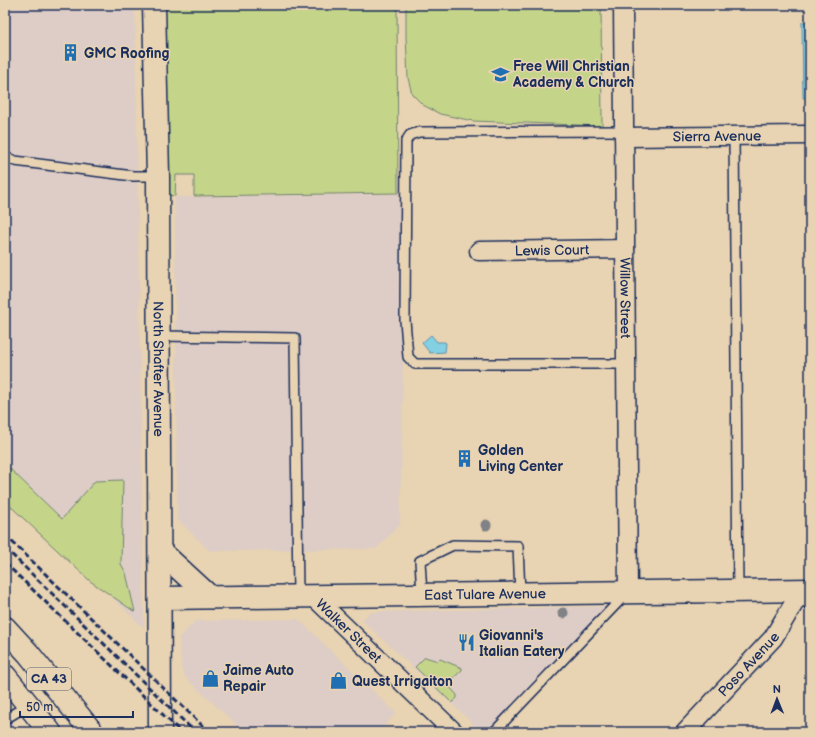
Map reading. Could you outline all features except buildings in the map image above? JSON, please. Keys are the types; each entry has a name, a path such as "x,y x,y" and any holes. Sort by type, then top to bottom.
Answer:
{"main road":[{"name":"North Shafter Avenue","path":"154,5 158,176 160,732"},
{"path":"160,551 210,597"},
{"name":"East Tulare Avenue","path":"160,598 738,591 808,593"},
{"name":"CA 43","path":"5,628 28,653 92,732"},
{"name":"CA 43","path":"5,676 50,732"}],"street":[{"name":"Willow Street","path":"623,5 628,592"},
{"name":"Sierra Avenue","path":"624,134 734,136 810,135"},
{"name":"Lewis Court","path":"479,251 625,249"},
{"name":"Poso Avenue","path":"685,732 773,638 808,593"},
{"name":"Walker Street","path":"306,596 454,732"}],"lane":[{"path":"624,134 418,132 410,135 406,141 405,320 408,356 415,364 626,364"},
{"path":"734,136 738,591"},
{"path":"5,156 15,161 125,175 158,176"},
{"path":"159,336 295,338 306,596"},
{"path":"422,594 420,561 453,546 518,546 520,593"},
{"path":"494,732 628,592"},
{"path":"5,719 28,705"}],"shaded area":[{"path":"5,5 135,5 144,628 5,495"},
{"path":"399,194 403,368 400,525 376,549 210,551 177,519 175,197"},
{"path":"619,606 485,732 482,732 362,620 371,612"},
{"path":"298,619 396,713 379,732 244,732 186,678 182,671 179,638 195,621"},
{"path":"5,714 20,732 5,732"}],"green space":[{"path":"162,5 397,5 398,193 194,196 194,175 176,175 175,196 166,195"},
{"name":"Free Will Christian Academy & Church","path":"406,5 601,5 602,126 473,121 440,114 423,105 412,94 408,78"},
{"path":"5,464 62,519 95,481 123,480 121,564 126,573 135,612 90,581 5,501"},
{"path":"425,657 438,661 440,659 462,668 462,670 447,684 457,695 457,698 452,703 415,667"}],"water":[{"path":"802,22 810,22 810,98 803,98"},
{"path":"431,335 437,342 446,343 445,352 430,353 422,343"}],"railway":[{"path":"5,535 209,732"},
{"path":"5,548 195,732"},
{"path":"5,563 181,732"}],"place":[{"name":"GMC Roofing","path":"71,53"},
{"name":"Free Will Christian Academy & Church","path":"500,74"},
{"name":"Golden Living Center","path":"465,458"},
{"name":"Giovanni's Italian Eatery","path":"466,643"},
{"name":"Jaime Auto Repair","path":"210,678"},
{"name":"Quest Irrigaiton","path":"339,681"}]}
